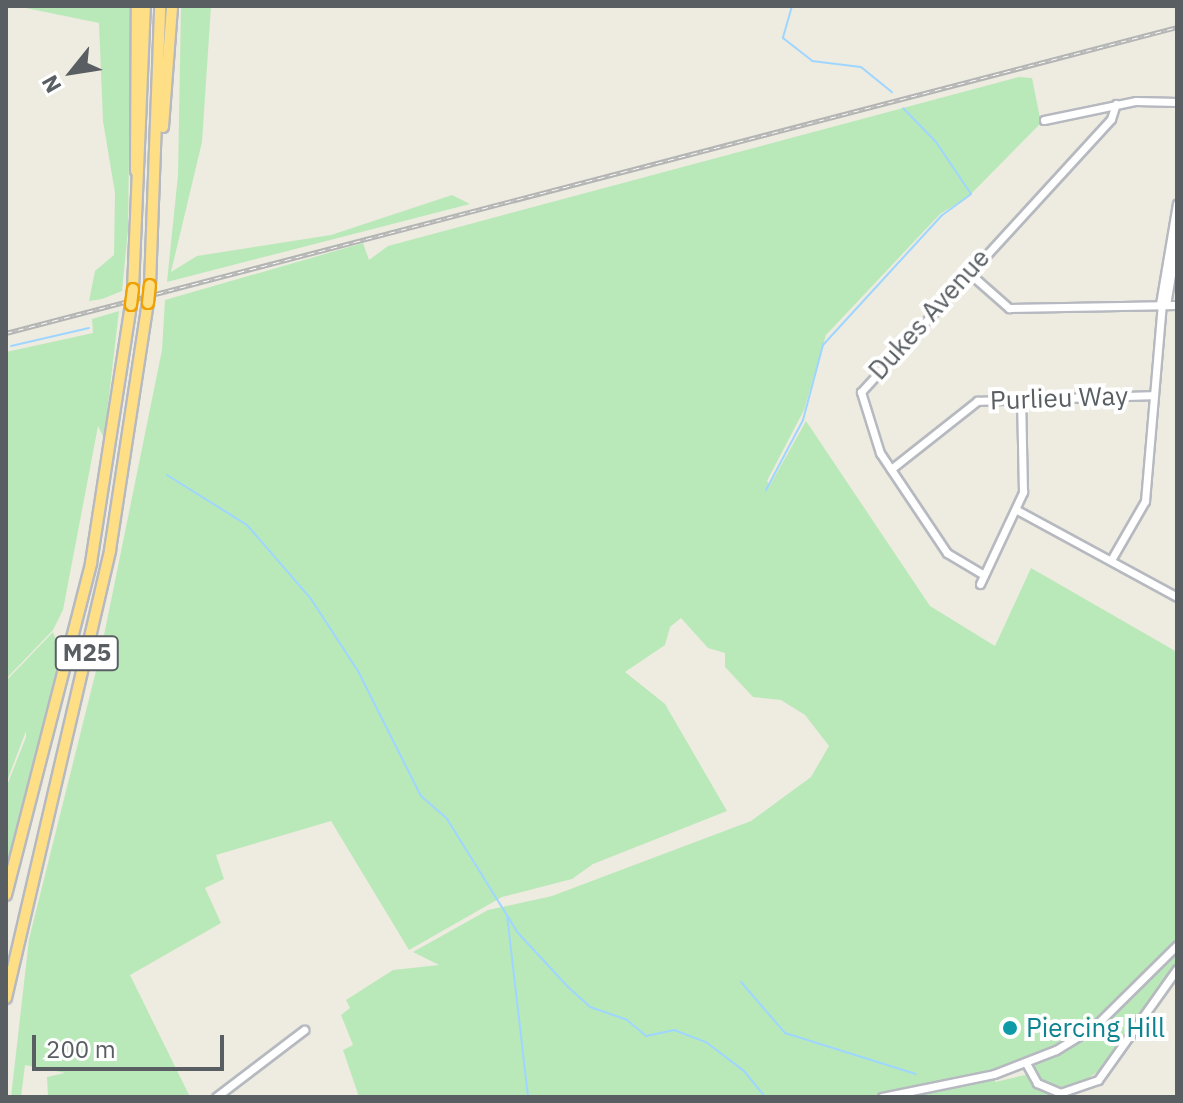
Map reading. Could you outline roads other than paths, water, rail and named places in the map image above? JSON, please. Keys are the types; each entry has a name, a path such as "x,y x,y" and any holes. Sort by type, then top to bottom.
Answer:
{"highway":[{"path":"137,6 141,201"},
{"name":"M25","path":"6,895 93,554 133,289 141,201 145,6"},
{"name":"M25","path":"6,998 113,537 150,285 159,141 160,6"},
{"path":"159,141 168,113 172,6"}],"street":[{"path":"1044,120 1116,104 1177,102"},
{"name":"Dukes Avenue","path":"984,575 947,553 891,469 861,392 1116,113 1116,104"},
{"path":"1111,560 1145,501 1163,304 1177,203"},
{"path":"1163,304 1177,239"},
{"path":"968,272 1009,308 1177,305"},
{"name":"Purlieu Way","path":"891,469 962,409 977,401 1154,395"},
{"path":"980,584 1023,492 1021,400"},
{"path":"1017,510 1177,597"},
{"path":"882,1097 1026,1063 1056,1050 1095,1026 1177,945"},
{"path":"1026,1063 1037,1083 1060,1093 1098,1080 1177,969"},
{"path":"216,1097 304,1030"}],"waterway":[{"path":"792,6 783,38 812,61 861,67 892,92"},
{"path":"766,490 803,420 823,345 941,216 971,194 936,142 903,108"},
{"path":"11,346 89,328"},
{"path":"167,475 247,525 311,599 358,671 421,796 447,819 518,933 568,987 590,1007 627,1020 646,1036 674,1030 706,1042 744,1071 765,1097"},
{"path":"507,915 528,1097"},
{"path":"741,982 785,1033 916,1074"}],"railway":[{"path":"6,333 1177,27"}],"place":[{"name":"Piercing Hill","path":"1010,1028"}]}
